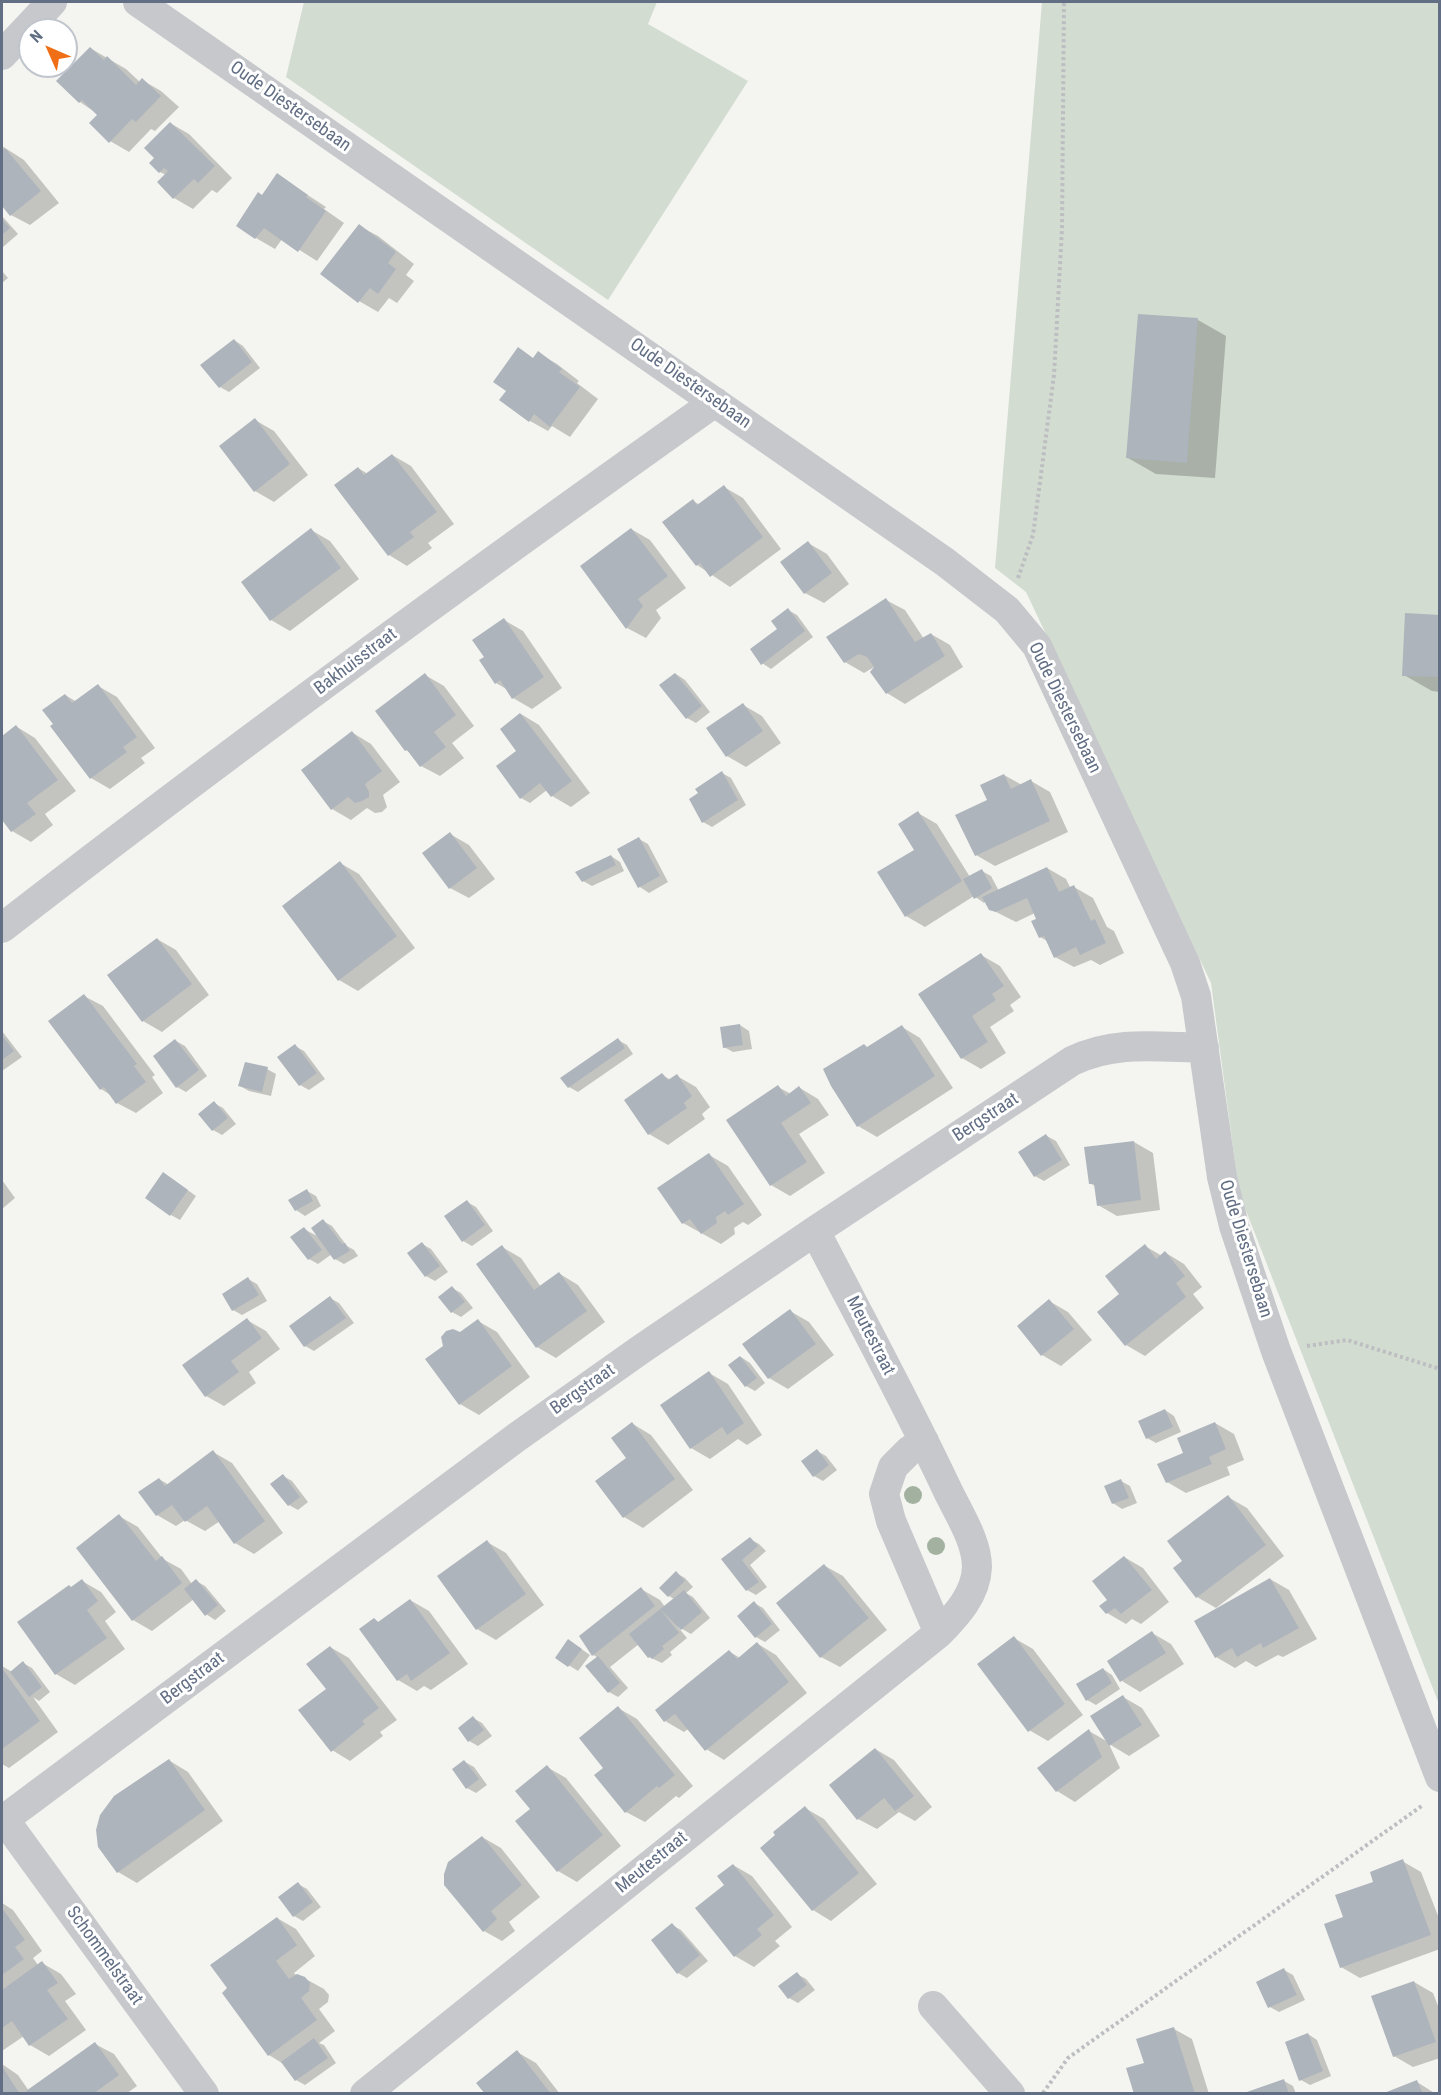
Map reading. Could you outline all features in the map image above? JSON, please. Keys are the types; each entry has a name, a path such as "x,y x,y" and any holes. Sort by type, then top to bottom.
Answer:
{"street":[{"path":"2,55 52,2"},
{"name":"Oude Diestersebaan","path":"138,2 945,562 1007,610 1037,646 1185,963 1196,996 1222,1177 1234,1226 1276,1351 1440,1777"},
{"name":"Bakhuisstraat","path":"2,928 507,550 715,402"},
{"name":"Bergstraat","path":"3,1820 517,1437 815,1231 1072,1061 1091,1052 1110,1048 1140,1046 1204,1048"},
{"name":"Meutestraat","path":"365,2094 939,1633 960,1612 972,1587 977,1567 972,1543 924,1441 815,1231"},
{"path":"924,1441 909,1451 893,1467 884,1494 891,1521 939,1633"},
{"name":"Schommelstraat","path":"3,1820 204,2094"},
{"path":"933,2006 1010,2094"}],"path":[{"path":"1007,610 1033,535 1054,375 1062,228 1064,2"},
{"path":"1276,1351 1347,1340 1440,1369"},
{"path":"1043,2094 1068,2058 1424,1804"}],"shaded area":[{"path":"304,2 657,2 648,24 748,81 608,300 286,77"},
{"path":"1042,2 1439,2 1439,1704 1239,1193 1211,983 1026,592 995,568"}],"building":[{"path":"90,47 104,60 107,56 136,85 142,78 161,96 136,122 132,119 109,143 89,123 97,115 82,100 79,103 56,81 59,78 78,78 78,59"},
{"path":"170,122 215,166 198,183 194,179 173,199 157,182 168,171 164,168 159,173 149,163 154,158 144,148"},
{"path":"5,148 41,191 10,216 2,206 2,151"},
{"path":"277,173 326,211 298,252 264,228 255,239 236,226 258,192 262,195"},
{"path":"2,219 10,228 2,235"},
{"path":"359,224 396,252 388,263 396,269 378,294 370,288 358,303 320,274"},
{"path":"1138,314 1198,318 1187,463 1126,458"},
{"path":"234,339 252,362 219,388 200,365"},
{"path":"518,347 533,358 538,351 562,369 559,372 580,387 550,427 534,414 529,422 499,400 506,391 493,382"},
{"path":"255,418 290,464 254,492 219,446"},
{"path":"392,454 437,512 410,532 414,537 388,556 334,485 358,467 364,475"},
{"path":"724,485 763,537 710,577 700,563 696,566 662,522 693,499 697,505"},
{"path":"311,528 341,568 270,621 241,582"},
{"path":"631,528 668,576 638,599 643,606 626,629 580,566"},
{"path":"808,541 832,573 804,594 780,562"},
{"path":"886,598 915,642 931,633 945,656 886,694 870,672 874,667 867,657 859,654 844,663 826,637"},
{"path":"788,608 805,631 761,665 750,649 777,629 771,621"},
{"path":"1405,613 1440,615 1440,677 1402,676"},
{"path":"504,618 544,677 512,699 500,680 495,684 479,660 484,657 472,640"},
{"path":"425,673 456,715 434,732 446,747 420,767 375,711"},
{"path":"675,673 702,706 686,719 659,685"},
{"path":"98,684 137,737 123,747 127,752 90,779 50,726 53,724 42,710 65,694 72,703"},
{"path":"743,703 763,731 726,757 706,728"},
{"path":"520,713 572,781 551,797 540,783 520,799 496,766 516,751 500,729"},
{"path":"16,725 58,780 27,803 36,814 11,832 2,820 2,736"},
{"path":"352,731 382,771 365,784 369,797 355,803 348,797 331,810 301,770"},
{"path":"722,771 738,800 702,823 689,799 698,793 695,789"},
{"path":"1004,774 1011,789 1031,779 1050,821 975,856 955,815 987,800 980,785"},
{"path":"918,811 962,881 905,917 877,872 914,850 898,824"},
{"path":"450,832 477,868 449,889 422,853"},
{"path":"639,837 660,876 638,888 617,849"},
{"path":"611,855 616,865 582,882 575,872"},
{"path":"340,861 397,936 338,981 282,906"},
{"path":"1047,867 1059,892 1074,885 1091,921 1095,919 1106,943 1080,955 1076,947 1054,958 1044,936 1039,938 1031,921 1036,919 1027,898 996,912 989,910 982,897"},
{"path":"982,869 992,888 974,899 963,879"},
{"path":"157,938 192,984 142,1022 107,975"},
{"path":"981,953 1004,986 992,994 996,1000 972,1016 988,1042 961,1059 918,994"},
{"path":"84,994 137,1064 134,1066 146,1082 116,1104 104,1087 100,1090 48,1021"},
{"path":"740,1024 743,1045 723,1048 720,1027"},
{"path":"902,1025 935,1076 857,1127 823,1069 864,1044 867,1047"},
{"path":"2,1035 14,1051 2,1060"},
{"path":"618,1038 625,1048 568,1088 560,1078"},
{"path":"175,1039 199,1070 176,1088 153,1056"},
{"path":"295,1044 317,1073 299,1086 277,1057"},
{"path":"245,1062 268,1067 262,1092 238,1086"},
{"path":"662,1073 668,1080 677,1074 692,1096 684,1103 687,1108 648,1135 624,1100"},
{"path":"778,1085 786,1096 799,1086 811,1103 781,1123 807,1162 770,1186 726,1120"},
{"path":"214,1101 228,1118 212,1131 198,1114"},
{"path":"1046,1134 1062,1160 1034,1177 1018,1152"},
{"path":"1134,1141 1141,1200 1097,1206 1094,1184 1089,1184 1084,1147"},
{"path":"709,1153 744,1204 728,1215 725,1211 716,1217 717,1223 701,1234 690,1219 682,1224 657,1188"},
{"path":"163,1172 188,1190 170,1216 145,1198"},
{"path":"307,1189 313,1201 295,1211 288,1200"},
{"path":"467,1200 485,1225 462,1242 444,1216"},
{"path":"323,1219 350,1251 334,1260 311,1228"},
{"path":"304,1227 322,1250 308,1260 290,1237"},
{"path":"422,1242 440,1266 425,1277 407,1253"},
{"path":"1145,1244 1156,1259 1165,1251 1185,1276 1176,1283 1186,1297 1125,1346 1097,1312 1119,1294 1105,1276"},
{"path":"502,1245 534,1290 559,1272 587,1311 536,1348 476,1264"},
{"path":"248,1277 259,1295 232,1311 222,1294"},
{"path":"452,1286 465,1302 451,1313 438,1297"},
{"path":"330,1296 346,1318 304,1347 289,1326"},
{"path":"1049,1299 1074,1329 1041,1356 1017,1326"},
{"path":"790,1309 816,1344 768,1379 742,1344"},
{"path":"247,1318 262,1338 231,1361 239,1372 205,1397 182,1365"},
{"path":"478,1319 512,1366 459,1405 425,1359 443,1346 441,1337 446,1331 453,1329 460,1332"},
{"path":"740,1356 757,1378 745,1387 728,1365"},
{"path":"709,1371 744,1423 727,1435 722,1427 690,1449 660,1405"},
{"path":"1165,1409 1173,1427 1146,1439 1138,1421"},
{"path":"632,1422 675,1479 623,1518 595,1481 626,1458 611,1438"},
{"path":"1215,1422 1226,1449 1209,1457 1212,1464 1166,1483 1157,1464 1183,1453 1177,1438"},
{"path":"817,1449 829,1465 813,1477 801,1461"},
{"path":"213,1450 265,1521 234,1544 207,1506 185,1522 172,1505 156,1516 138,1492 159,1478 165,1486"},
{"path":"283,1474 300,1497 288,1506 270,1484"},
{"path":"1121,1479 1129,1498 1112,1504 1104,1486"},
{"path":"1228,1495 1266,1545 1196,1598 1173,1568 1182,1561 1167,1541"},
{"path":"119,1514 156,1561 162,1556 182,1583 132,1621 76,1548"},
{"path":"750,1537 758,1546 742,1560 759,1582 746,1591 721,1559"},
{"path":"487,1540 526,1594 476,1630 437,1576"},
{"path":"1124,1556 1152,1590 1121,1614 1115,1608 1106,1614 1099,1606 1107,1600 1092,1581"},
{"path":"824,1564 869,1618 820,1658 776,1603"},
{"path":"676,1571 685,1581 668,1597 659,1588"},
{"path":"1270,1578 1299,1628 1263,1648 1261,1643 1237,1657 1232,1648 1215,1658 1194,1621"},
{"path":"82,1579 98,1601 87,1610 107,1638 55,1675 17,1622 69,1585 71,1587"},
{"path":"196,1579 218,1605 205,1616 184,1589"},
{"path":"641,1587 655,1606 592,1656 579,1636"},
{"path":"684,1590 702,1612 681,1630 660,1609"},
{"path":"410,1599 450,1653 411,1681 407,1674 397,1681 359,1629 374,1618 378,1622"},
{"path":"754,1601 772,1624 755,1638 737,1616"},
{"path":"660,1609 679,1633 662,1646 664,1649 652,1659 648,1658 629,1634"},
{"path":"1152,1631 1166,1653 1120,1682 1107,1661"},
{"path":"1014,1636 1065,1704 1028,1732 977,1664"},
{"path":"568,1639 582,1649 568,1667 555,1658"},
{"path":"757,1642 789,1682 705,1751 675,1714 664,1722 655,1710 729,1650 737,1659"},
{"path":"330,1646 379,1708 362,1721 365,1724 331,1752 298,1710 326,1689 306,1664"},
{"path":"598,1656 620,1683 608,1693 585,1666"},
{"path":"23,1661 42,1687 29,1697 10,1672"},
{"path":"2,1668 40,1721 2,1749"},
{"path":"1103,1668 1112,1683 1086,1701 1076,1684"},
{"path":"1123,1695 1142,1725 1109,1746 1090,1716"},
{"path":"618,1706 675,1775 659,1788 657,1786 625,1813 594,1775 603,1768 579,1738"},
{"path":"473,1716 484,1730 468,1742 458,1728"},
{"path":"1089,1729 1102,1757 1056,1792 1037,1768"},
{"path":"875,1748 914,1796 895,1811 884,1798 857,1820 829,1785"},
{"path":"169,1759 205,1810 117,1873 98,1847 96,1830 100,1815 114,1796"},
{"path":"464,1760 479,1779 466,1789 452,1769"},
{"path":"547,1765 603,1835 557,1872 515,1821 530,1809 515,1791"},
{"path":"805,1806 859,1873 812,1911 760,1848 775,1835 773,1832"},
{"path":"482,1836 522,1885 491,1911 497,1919 483,1932 444,1885 444,1874 448,1862"},
{"path":"1403,1859 1431,1935 1340,1968 1324,1924 1343,1917 1335,1895 1373,1882 1370,1872"},
{"path":"733,1864 774,1915 757,1929 762,1935 734,1957 695,1908 724,1885 717,1876"},
{"path":"298,1882 313,1902 293,1917 278,1897"},
{"path":"2,1908 25,1940 15,1947 24,1959 2,1975"},
{"path":"277,1917 297,1945 276,1961 289,1979 297,1974 305,1977 310,1983 309,1991 301,1998 317,2020 268,2056 222,1993 227,1988 210,1965"},
{"path":"672,1923 700,1955 677,1974 651,1940"},
{"path":"42,1961 58,1983 47,1990 68,2019 29,2046 12,2021 2,2028 2,1990"},
{"path":"1284,1968 1297,1995 1268,2008 1256,1982"},
{"path":"797,1972 807,1985 788,1999 778,1986"},
{"path":"1414,1981 1436,2042 1393,2057 1371,1996"},
{"path":"1174,2027 1195,2094 1134,2094 1126,2068 1144,2063 1136,2039"},
{"path":"1308,2033 1323,2071 1299,2081 1285,2042"},
{"path":"314,2038 328,2058 295,2081 281,2062"},
{"path":"95,2042 119,2075 93,2094 28,2094 26,2091"},
{"path":"517,2050 551,2094 485,2094 476,2083"},
{"path":"2,2066 12,2082 20,2094 2,2094"},
{"path":"1284,2079 1289,2094 1244,2094 1244,2093"},
{"path":"1417,2080 1423,2094 1384,2094 1384,2093"}]}
